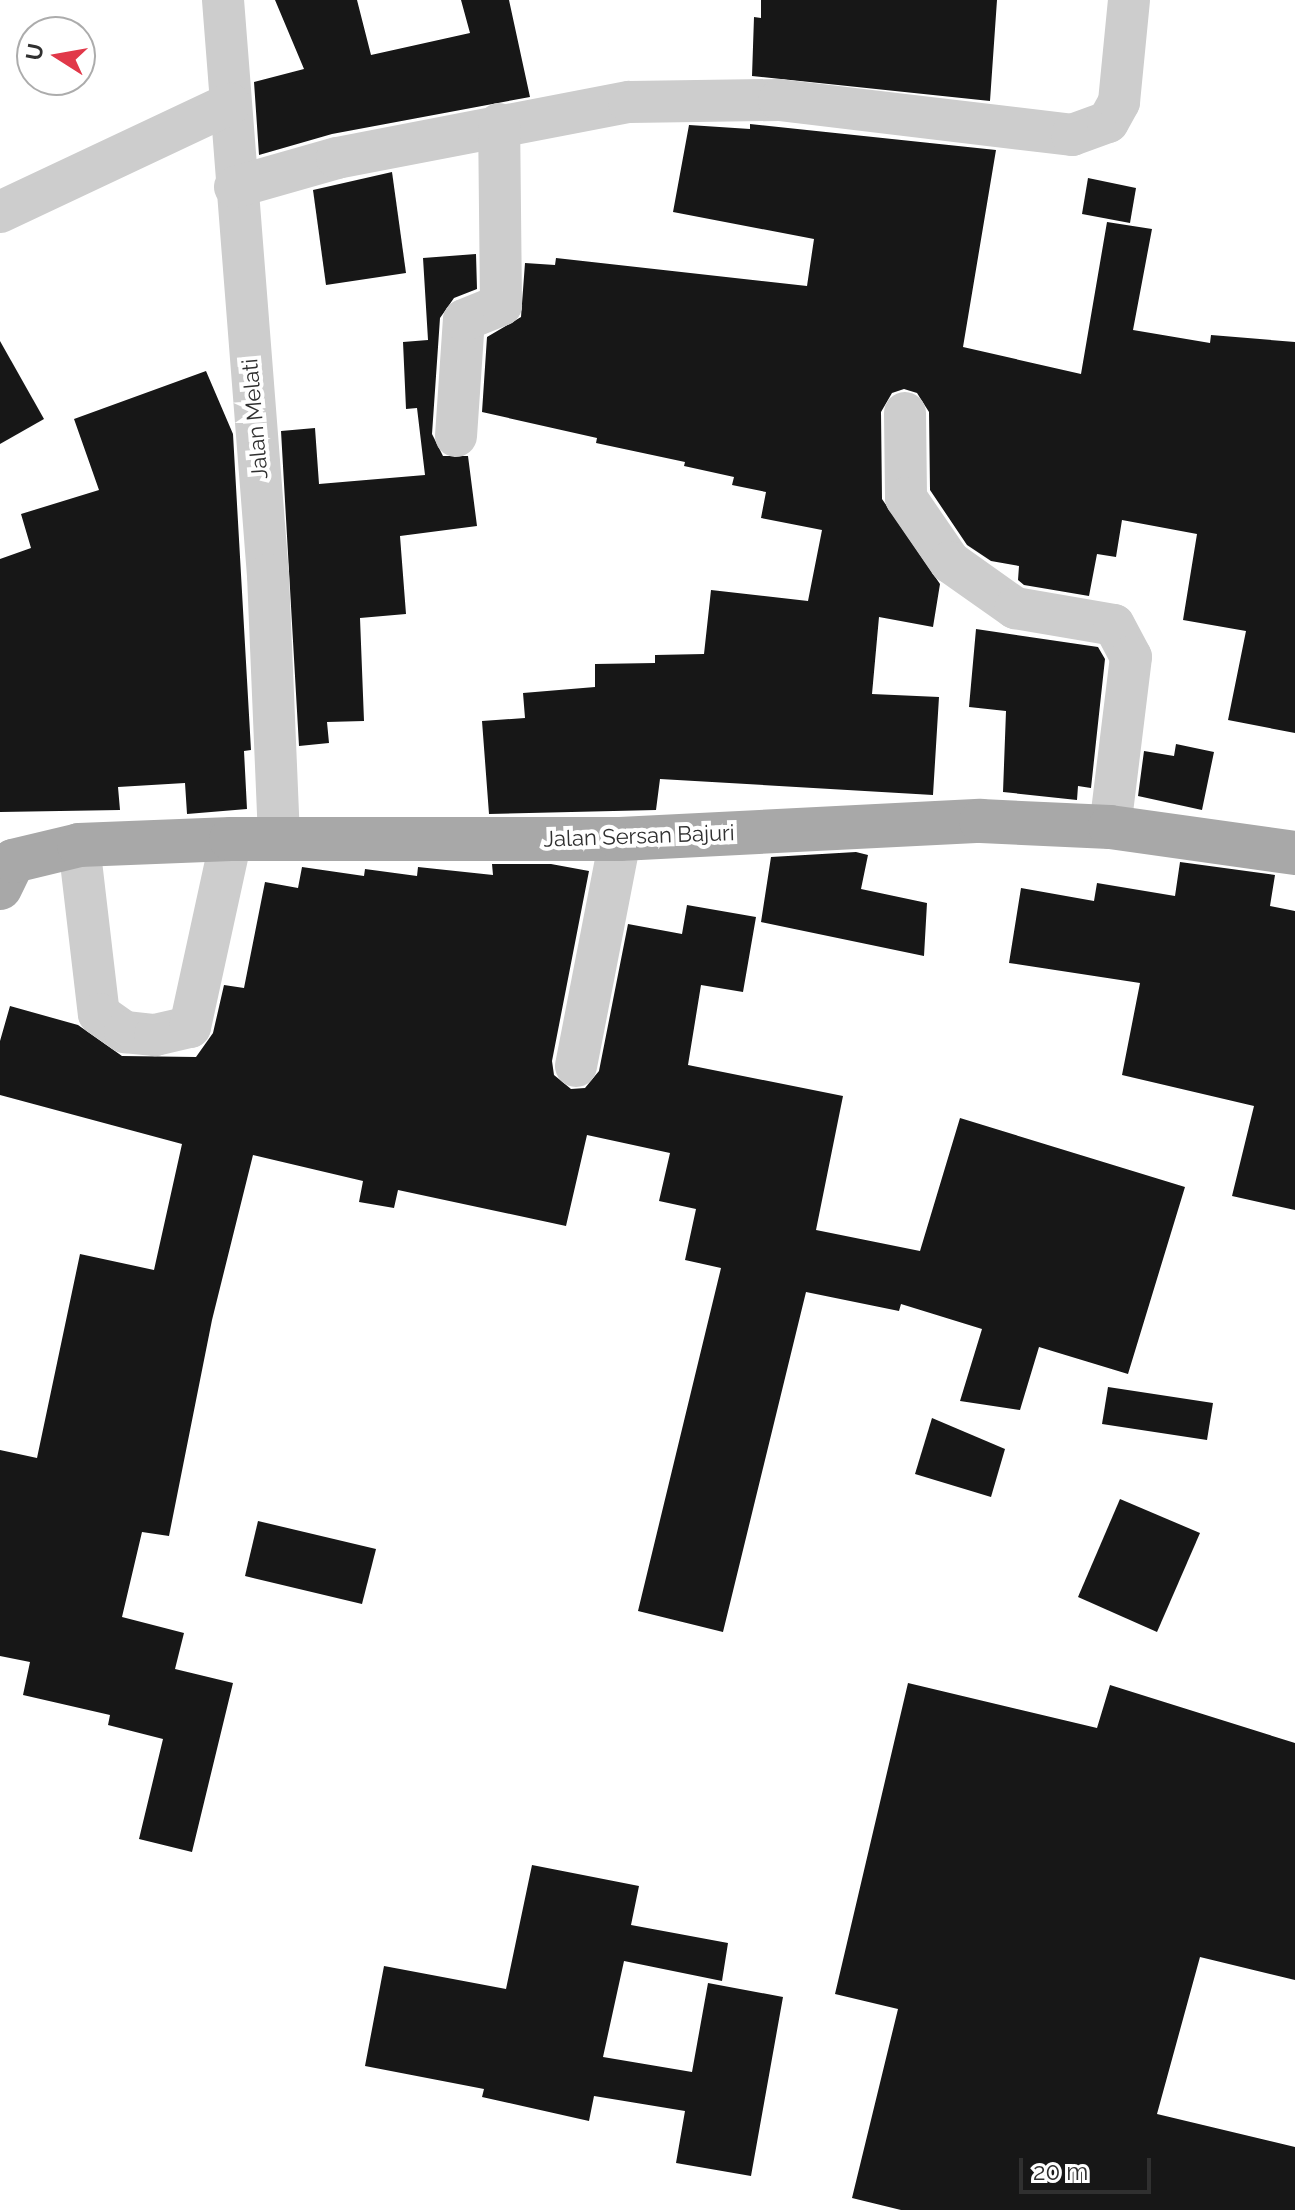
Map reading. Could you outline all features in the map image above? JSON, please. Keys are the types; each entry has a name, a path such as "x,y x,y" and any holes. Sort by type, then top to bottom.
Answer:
{"main road":[{"name":"Jalan Sersan Bajuri","path":"0,888 13,861 79,845 231,839 620,839 981,821 1110,827 1295,853"}],"street":[{"name":"Jalan Melati","path":"223,0 235,187 268,575 279,839"},
{"path":"235,187 337,158 583,107 739,98 1072,135 1108,122 1119,102 1129,0"},
{"path":"0,212 230,104"},
{"path":"456,436 464,320 501,305 499,124"},
{"path":"905,413 906,498 950,562 1015,608 1114,625 1131,657 1110,827"},
{"path":"79,845 99,1014 125,1032 155,1035 190,1027 231,839"},
{"path":"576,1066 620,839"}],"building":[{"path":"275,0 357,0 371,55 470,33 461,0 509,0 530,97 332,134 259,155 254,82 304,69"},
{"path":"761,0 997,0 990,101 752,76 754,17 761,18"},
{"path":"750,124 996,150 963,347 1081,374 1107,222 1152,229 1133,330 1210,343 1211,335 1295,342 1295,733 1228,720 1246,631 1183,620 1197,534 1122,520 1116,557 1097,554 1089,596 1024,585 1018,580 1019,566 991,561 967,545 930,490 929,412 917,393 904,389 892,393 881,412 882,499 940,584 933,627 879,617 872,694 939,697 933,795 660,779 656,810 489,814 482,721 525,718 523,693 595,687 595,664 655,663 655,655 704,654 711,590 808,601 822,530 761,518 766,492 732,485 734,477 684,466 685,462 596,443 597,438 482,412 487,337 521,317 525,263 555,265 556,258 807,286 814,239 673,212 689,125 750,129"},
{"path":"392,172 406,273 326,285 313,190"},
{"path":"1088,178 1136,188 1130,223 1082,214"},
{"path":"476,254 477,289 454,298 440,318 432,434 443,456 468,456 477,526 400,536 406,614 360,618 364,721 327,722 329,743 299,746 281,431 315,428 319,484 425,475 417,408 406,409 403,342 428,340 423,258"},
{"path":"0,341 44,419 0,444"},
{"path":"206,371 233,434 251,750 244,751 247,809 187,814 185,783 118,787 120,810 0,812 0,559 31,548 21,514 99,490 74,419"},
{"path":"976,629 1098,647 1105,659 1091,788 1078,786 1077,800 1003,792 1006,711 969,707"},
{"path":"1176,744 1214,752 1202,810 1138,796 1144,751 1174,756"},
{"path":"856,852 868,855 861,889 927,903 924,956 761,922 771,857"},
{"path":"1180,862 1275,875 1270,906 1295,911 1295,1210 1232,1196 1254,1106 1122,1075 1140,983 1009,963 1021,888 1094,901 1097,883 1175,896"},
{"path":"492,864 551,864 589,871 552,1061 554,1075 571,1089 585,1088 599,1071 628,924 682,934 687,905 756,917 743,992 701,985 688,1065 843,1096 816,1230 920,1251 960,1118 1185,1187 1128,1374 1039,1347 1020,1410 960,1401 982,1329 901,1304 899,1311 806,1292 723,1632 638,1611 721,1268 685,1260 696,1209 659,1201 670,1153 587,1135 566,1226 398,1190 394,1208 359,1202 363,1181 253,1155 212,1320 169,1536 142,1532 122,1617 184,1633 175,1669 233,1683 192,1852 139,1839 163,1739 108,1725 110,1715 23,1695 30,1662 0,1656 0,1450 37,1458 80,1254 154,1270 182,1144 0,1095 0,1041 10,1006 78,1025 122,1056 196,1057 213,1033 224,985 244,988 265,882 298,888 302,867 364,876 365,869 417,876 418,867 493,875"},
{"path":"1108,1387 1213,1403 1207,1440 1102,1424"},
{"path":"932,1418 1005,1449 991,1497 915,1474"},
{"path":"1120,1499 1200,1533 1157,1632 1078,1597"},
{"path":"258,1521 376,1549 362,1604 245,1576"},
{"path":"908,1683 1097,1728 1110,1685 1295,1743 1295,1980 1200,1957 1157,2114 1295,2147 1295,2210 901,2210 852,2198 898,2009 835,1994"},
{"path":"532,1865 639,1886 631,1925 728,1943 722,1981 624,1961 603,2057 692,2072 708,1983 783,1997 751,2176 676,2163 685,2111 594,2096 589,2121 482,2097 484,2089 365,2066 384,1966 506,1989"}]}
